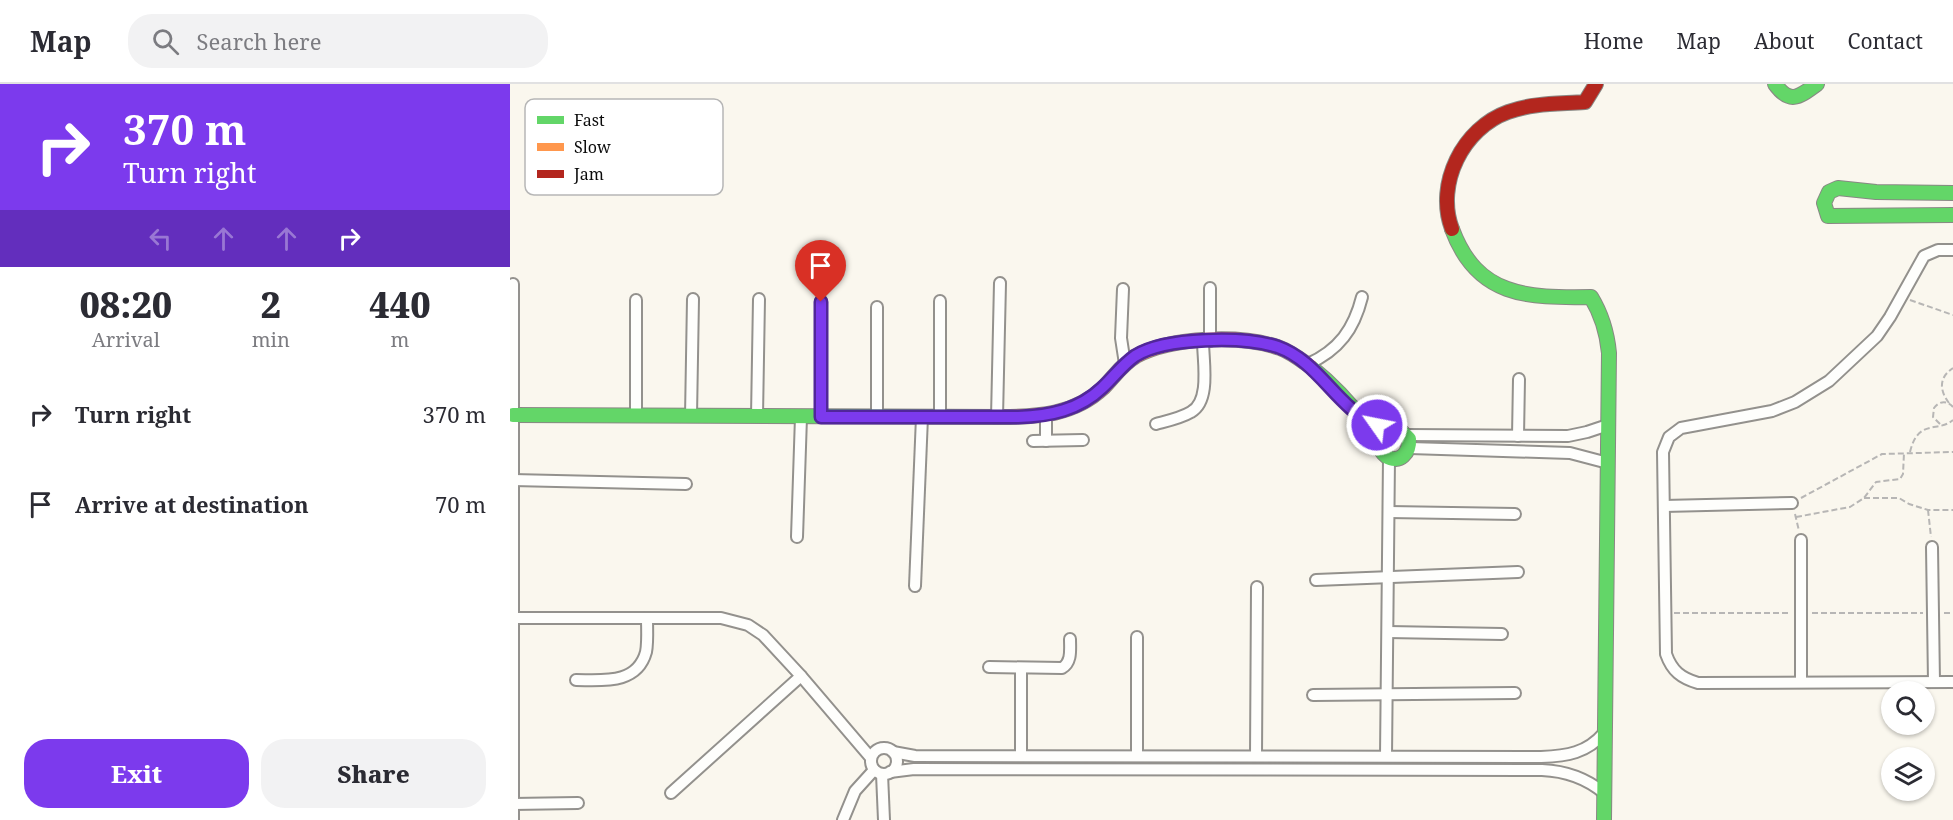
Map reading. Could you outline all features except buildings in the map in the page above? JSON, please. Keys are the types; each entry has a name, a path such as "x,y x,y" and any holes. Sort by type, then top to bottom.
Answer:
{"street":[{"path":"1596,84 1585,102 1517,109 1483,126 1466,143 1454,165 1447,189 1447,201 1450,226 1460,250 1487,279 1498,286 1522,294 1549,297 1591,297 1605,323 1609,343 1604,820"},
{"path":"1775,84 1782,94 1795,98 1817,84"},
{"path":"1953,193 1876,192 1838,188 1833,189 1826,196 1823,206 1828,216 1953,214"},
{"path":"1881,682 1698,682 1678,675 1670,665 1666,654 1663,452 1669,437 1674,432 1689,426 1772,411 1795,402 1829,381 1877,336 1924,256 1938,250 1953,250"},
{"path":"513,284 513,820"},
{"path":"997,417 1000,284"},
{"path":"1156,424 1189,413 1201,402 1204,392 1210,288"},
{"path":"1123,289 1121,338 1125,364"},
{"path":"1308,364 1328,353 1345,338 1356,318 1362,297"},
{"path":"692,416 693,299"},
{"path":"757,416 759,299"},
{"path":"636,300 636,416"},
{"path":"940,301 940,417"},
{"path":"821,302 821,417"},
{"path":"877,307 877,417"},
{"path":"513,415 801,417 1046,415 1072,408 1093,396 1125,364 1153,348 1174,343 1206,341 1269,345 1291,353 1308,364 1361,418 1385,453 1402,458 1404,437"},
{"path":"1518,436 1519,379"},
{"path":"1046,415 1046,441"},
{"path":"797,537 801,417"},
{"path":"915,586 922,417"},
{"path":"1361,418 1404,437 1559,436 1578,434 1608,425"},
{"path":"1386,756 1389,512 1383,435 1558,452 1582,455 1608,463"},
{"path":"1558,452 1559,436"},
{"path":"1033,441 1083,440"},
{"path":"513,480 686,484"},
{"path":"1664,506 1792,503"},
{"path":"1389,512 1515,514"},
{"path":"1801,681 1802,540"},
{"path":"1932,547 1934,681"},
{"path":"1316,580 1518,572"},
{"path":"1256,756 1257,587"},
{"path":"513,618 721,618 739,622 763,635 801,676 871,758 871,762 882,772 884,820"},
{"path":"576,680 618,680 636,670 646,653 647,618"},
{"path":"1388,632 1502,634"},
{"path":"1137,637 1137,756"},
{"path":"989,667 1065,667 1069,660 1070,639"},
{"path":"1021,668 1021,756"},
{"path":"671,793 801,676"},
{"path":"1935,682 1953,682"},
{"path":"1313,695 1515,693"},
{"path":"871,758 878,749 886,748 893,752 915,756 1561,756 1585,749 1605,733"},
{"path":"843,820 855,791 896,765 893,752"},
{"path":"1079,756 1079,768"},
{"path":"1333,756 1333,769"},
{"path":"882,772 914,768 1553,771 1575,776 1604,793"},
{"path":"513,804 578,803"}],"path":[{"path":"1901,297 1953,315"},
{"path":"1953,368 1945,374 1941,386 1942,392 1953,407"},
{"path":"1943,424 1935,421 1933,412 1936,405 1949,403"},
{"path":"1910,452 1919,434 1930,427 1948,424 1953,420"},
{"path":"1796,517 1850,507 1864,498 1876,482 1900,479 1903,474 1904,452"},
{"path":"1802,540 1792,503 1882,454 1953,452"},
{"path":"1864,498 1899,498 1928,510 1953,510"},
{"path":"1928,510 1932,547"}],"traffic: fast":[{"path":"1775,84 1780,91 1790,97 1800,95 1817,84"},
{"path":"1953,193 1876,192 1838,188 1829,192 1824,203 1828,216 1953,215"},
{"path":"1452,229 1475,268 1490,281 1525,294 1591,297 1605,331 1609,353 1604,820"},
{"path":"1311,367 1353,408 1386,456 1396,459 1403,456 1408,448 1409,439 1400,430 1391,430 1383,436 1381,448"},
{"path":"513,415 1001,417"}],"traffic: slow":[{"path":"1001,417 1042,415 1068,409 1092,397 1136,356 1187,341 1227,339 1264,344 1280,348 1311,367"}],"traffic: jam":[{"path":"1452,229 1447,194 1450,176 1466,144 1478,131 1492,120 1517,109 1546,104 1585,102 1596,84"}],"route":[{"path":"821,302 821,417 1034,417 1046,415 1083,403 1102,388 1133,357 1143,352 1163,345 1203,341 1257,342 1291,353 1316,371 1361,418 1377,425"}]}
